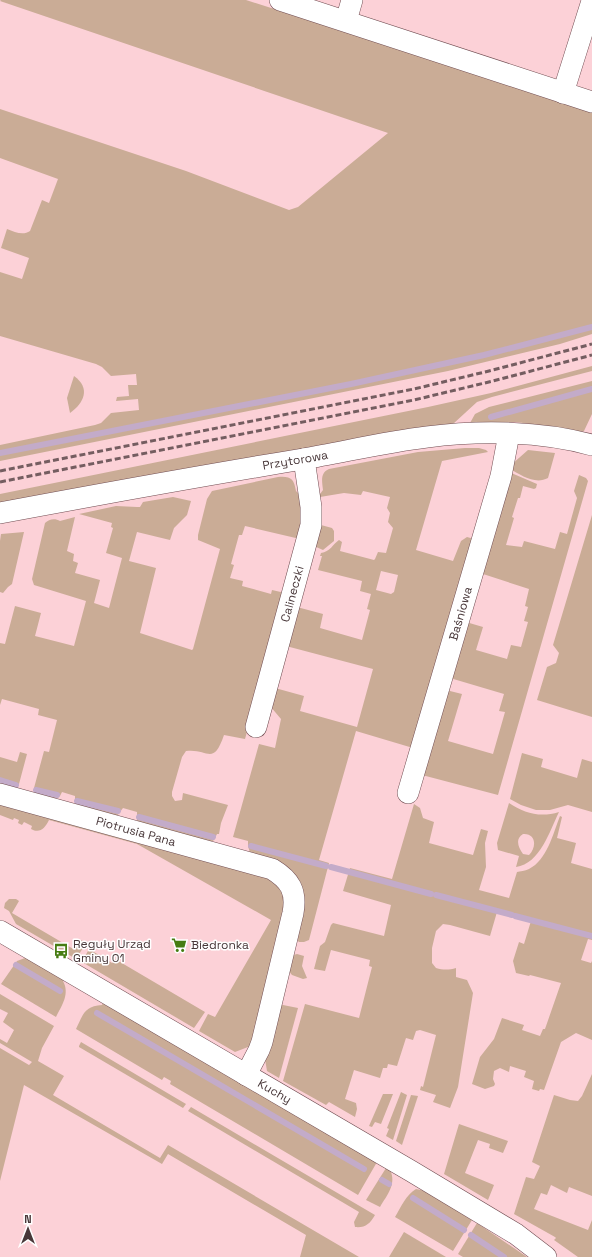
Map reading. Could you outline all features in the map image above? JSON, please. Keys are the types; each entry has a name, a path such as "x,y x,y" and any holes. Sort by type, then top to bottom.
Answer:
{"street":[{"path":"280,0 592,102"},
{"path":"346,21 352,0"},
{"path":"563,93 592,1"},
{"name":"Przytorowa","path":"0,513 198,476 304,459 428,436 509,434 544,436 592,444"},
{"name":"Baśniowa","path":"408,793 500,476 509,434"},
{"name":"Calineczki","path":"256,727 311,525 311,508 304,459"},
{"name":"Piotrusia Pana","path":"0,794 272,869 280,874 289,883 293,890 294,905 262,1042 246,1075"},
{"name":"Kuchy","path":"0,931 372,1148 516,1234 546,1257"}],"shaded area":[{"path":"246,0 592,111 592,334 560,344 448,371 0,461 0,445 95,425 101,423 111,413 139,410 138,399 116,401 117,397 129,396 128,385 137,385 136,374 111,376 102,367 96,364 0,336 0,272 22,279 29,258 1,248 7,229 22,233 30,231 42,200 49,203 58,179 0,158 0,109 186,171 289,210 298,207 388,133 0,1"},
{"path":"592,366 592,371 477,402 453,424 0,504 0,494 428,407 491,393"},
{"path":"74,376 83,385 84,395 79,405 70,413 67,398"},
{"path":"592,381 592,414 584,431 581,432 516,422 470,423 475,414 489,407"},
{"path":"479,448 488,452 442,461 416,550 453,561 461,541 467,537 474,539 413,748 356,731 319,860 329,863 309,940 299,942 297,940 302,907 250,853 248,841 233,837 259,744 275,748 281,719 270,706 275,688 304,696 300,711 357,727 373,669 286,646 297,607 323,614 320,628 362,640 370,610 367,609 371,594 360,591 362,581 318,570 322,556 320,556 321,553 329,550 339,540 342,542 340,551 374,560 378,552 386,553 393,528 388,522 390,513 387,508 390,497 363,491 361,495 344,493 320,497 323,490 323,475 329,469 418,452","holes":["381,571 398,575 394,592 391,594 376,590"]},
{"path":"528,450 555,453 548,478 543,480 533,480 510,469 511,465"},
{"path":"509,472 537,484 536,488 534,489 523,486 512,517 514,518 506,545 522,547 524,541 555,549 560,532 567,534 577,498 574,491 579,475 586,478 588,481 498,795 422,775 446,690 462,694 448,741 493,754 505,712 499,711 504,694 450,678 466,622 483,627 476,650 507,659 511,645 521,647 528,622 524,621 528,607 525,606 529,589 480,573"},
{"path":"278,477 286,477 291,479 296,491 302,497 300,539 245,526 242,535 239,535 231,564 234,565 230,578 243,581 242,586 271,594 272,590 285,593 245,739 224,735 217,751 213,753 209,754 186,751 182,757 172,792 172,796 175,801 182,800 183,793 228,805 221,823 219,834 217,834 211,842 139,824 137,820 137,812 123,808 117,816 76,805 75,796 62,792 55,800 34,794 34,788 44,751 49,752 57,720 38,715 39,709 2,699 0,705 0,643 5,644 15,606 41,613 35,636 74,646 86,601 34,585 32,579 45,523 52,519 60,521 75,517 67,551 74,554 73,561 78,563 75,573 100,580 94,603 109,608 122,558 106,553 113,528 111,527 112,523 79,514 116,506 140,507 143,502 173,497 191,501 187,515 174,528 170,540 137,532 129,561 156,568 140,633 192,650 220,549 198,540 207,499 212,491"},
{"path":"592,515 592,717 537,700 547,667 556,663 559,653 553,645"},
{"path":"321,525 332,528 334,531 334,541 323,550 314,546"},
{"path":"24,532 12,584 3,593 0,592 1,534"},
{"path":"20,752 27,754 19,784 16,788 0,787 0,757 17,762"},
{"path":"522,753 543,759 541,767 577,778 582,759 592,762 592,812 568,805 550,810 536,810 521,805 510,799"},
{"path":"0,801 266,875 280,884 286,901 252,1044 235,1052 199,1031 208,1014 215,1017 271,920 137,844 49,820 42,829 37,831 31,829 32,826 24,822 22,825 18,823 19,820 14,818 13,820 0,815"},
{"path":"509,803 532,814 545,815 559,812 548,837 538,853 532,860 524,865 516,867 519,856 498,850 497,843","holes":["527,834 531,836 534,841 532,852 529,855 523,854 518,843 520,836"]},
{"path":"414,804 420,808 423,818 434,822 429,843 473,855 481,829 488,831 485,843 486,867 479,890 509,898 517,872 529,869 535,865 545,853 560,816 562,817 557,838 576,843 571,863 592,869 592,940 588,939 581,960 591,963 592,961 592,1040 576,1033 561,1042 544,1090 540,1089 539,1091 532,1089 534,1081 524,1077 526,1071 510,1066 509,1072 500,1068 494,1071 494,1086 485,1089 472,1084 480,1057 494,1039 502,1018 524,1025 522,1030 540,1036 543,1029 545,1029 561,983 516,973 513,961 519,942 524,944 531,921 497,912 490,936 443,924 436,931 432,948 432,963 439,969 446,970 456,968 456,977 467,980 473,993 458,1087 450,1108 433,1102 436,1095 420,1090 421,1086 423,1087 436,1035 420,1030 416,1031 413,1040 406,1038 397,1066 388,1064 387,1068 383,1068 380,1078 354,1070 345,1099 356,1103 357,1109 355,1117 329,1102 326,1105 283,1081 305,1004 359,1018 372,967 369,966 370,960 331,950 325,971 314,969 320,946 325,942 333,923 384,936 391,905 343,891 350,868 392,879"},
{"path":"9,899 16,899 19,901 12,913 75,950 81,940 86,943 76,959 16,924 9,911 4,908 5,903"},
{"path":"89,949 112,963 115,959 205,1012 194,1028 82,962"},
{"path":"297,954 304,956 302,966 307,978 303,979 292,975 287,969 290,956"},
{"path":"25,958 30,959 65,980 63,981 66,990 63,1004 56,1017 1,984 17,961"},
{"path":"0,994 54,1026 42,1048 38,1061 64,1076 53,1095 160,1158 168,1145 359,1257 300,1257 306,1235 168,1154 162,1164 24,1085 0,1181 0,1048 29,1065 32,1062 0,1043 0,1039 7,1043 14,1030 3,1022 8,1013 0,1009"},
{"path":"103,1003 377,1162 358,1195 170,1084 171,1081 164,1077 162,1080 76,1029 88,1009 102,1005"},
{"path":"278,1004 298,1008 279,1078 267,1071 265,1059"},
{"path":"81,1042 186,1104 183,1108 79,1047"},
{"path":"592,1074 592,1196 569,1187 567,1193 551,1185 547,1195 541,1193 534,1209 588,1230 592,1220 592,1257 578,1257 554,1240 556,1238 555,1237 514,1214 526,1177 534,1179 540,1166 532,1162 554,1095 578,1101 582,1096"},
{"path":"401,1092 407,1095 393,1140 386,1136 389,1129 387,1128"},
{"path":"383,1094 393,1094 381,1124 375,1122 372,1127 369,1126"},
{"path":"411,1095 418,1096 402,1145 396,1141"},
{"path":"191,1107 375,1215 367,1225 355,1227 354,1222 359,1212 188,1111"},
{"path":"459,1124 508,1141 503,1153 489,1148 490,1144 478,1140 465,1173 494,1185 488,1200 444,1174"},
{"path":"386,1168 390,1170 392,1175 392,1185 380,1207 366,1200"},
{"path":"416,1189 426,1191 472,1220 453,1251 395,1217 407,1198"},
{"path":"477,1223 527,1257 463,1257 458,1254"},
{"path":"404,1232 446,1257 389,1257"}],"waterway":[{"path":"0,453 351,384 484,355 592,327"},
{"path":"491,417 592,389"},
{"path":"0,780 16,785"},
{"path":"36,790 57,795"},
{"path":"77,801 118,811"},
{"path":"139,817 213,837"},
{"path":"251,846 326,866"},
{"path":"331,867 431,894"},
{"path":"436,895 512,915"},
{"path":"515,916 592,936"},
{"path":"16,965 60,991"},
{"path":"97,1013 364,1169"},
{"path":"382,1180 389,1184"},
{"path":"413,1198 464,1230"},
{"path":"471,1235 504,1257"}],"railway":[{"path":"0,471 414,389 592,344"},
{"path":"0,482 414,400 592,355"}],"place":[{"name":"Biedronka","path":"179,945"},
{"name":"Reguły Urząd Gminy 01","path":"61,951"}]}
